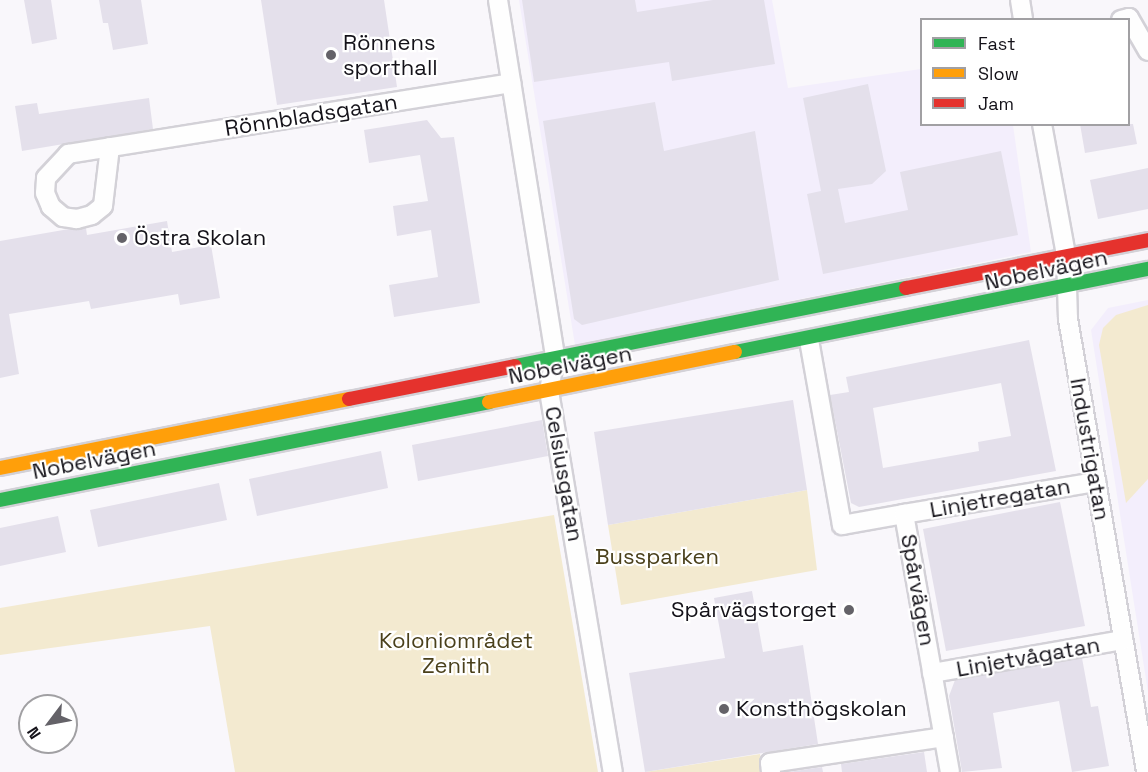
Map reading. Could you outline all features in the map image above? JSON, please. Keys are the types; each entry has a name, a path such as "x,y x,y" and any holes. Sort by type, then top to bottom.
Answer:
{"main road":[{"name":"Nobelvägen","path":"0,468 1148,240"},
{"name":"Nobelvägen","path":"0,500 809,340 1148,269"}],"street":[{"name":"Celsiusgatan","path":"498,0 555,357 549,391 613,772"},
{"path":"1020,0 1023,18"},
{"path":"1130,18 1148,51"},
{"name":"Rönnbladsgatan","path":"110,147 511,83"},
{"name":"Industrigatan","path":"1042,126 1066,255 1068,319 1146,772"},
{"name":"Spårvägen","path":"809,340 842,525 904,514 950,772"},
{"name":"Linjetregatan","path":"904,514 1096,482"},
{"name":"Linjetvågatan","path":"932,673 1123,640"},
{"path":"770,768 944,736"}],"shaded area":[{"path":"519,0 772,0 788,88 920,69 920,126 1013,126 1031,252 575,345"},
{"path":"1148,300 1148,692 1091,330 1108,308"}],"green space":[{"path":"1148,305 1148,479 1126,503 1099,345 1103,328 1116,315"},
{"name":"Bussparken","path":"807,490 817,570 621,605 608,525"},
{"name":"Koloniområdet Zenith","path":"554,515 598,772 235,772 210,626 0,655 0,608"},
{"path":"760,754 762,772 645,772"}],"building":[{"path":"24,0 51,0 57,39 32,44"},
{"path":"99,0 141,0 148,44 113,50 108,23 103,23"},
{"name":"Rönnens sporthall","path":"261,0 384,0 397,87 277,105"},
{"path":"522,0 635,0 637,12 713,0 764,0 775,64 672,81 669,62 534,82"},
{"path":"868,84 886,171 872,184 838,189 845,223 908,210 900,172 1001,151 1018,235 823,274 807,194 821,191 803,98"},
{"path":"149,98 153,129 22,151 15,106 37,103 39,114"},
{"path":"655,102 664,151 755,131 779,280 582,325 574,319 543,121"},
{"path":"427,120 441,138 454,137 480,303 394,317 389,285 438,277 431,230 397,236 393,206 428,201 420,155 369,163 364,130"},
{"path":"1133,124 1137,144 1085,153 1080,126 1130,126"},
{"path":"1148,168 1148,209 1098,219 1090,180"},
{"path":"167,221 172,252 211,245 220,298 180,305 178,294 91,309 89,301 9,314 19,374 0,378 0,241 69,229 86,228 87,235"},
{"path":"1029,340 1056,471 859,507 851,503 830,395 849,392 846,377","holes":["1001,383 1011,436 978,442 979,451 883,468 873,408"]},
{"path":"793,400 807,490 608,525 594,432"},
{"path":"542,420 548,456 418,481 412,445"},
{"path":"381,451 388,488 257,516 249,479"},
{"path":"219,483 227,520 98,547 90,510"},
{"path":"1060,502 1085,626 946,651 923,529"},
{"path":"58,516 66,552 0,566 0,528"},
{"name":"Konsthögskolan","path":"752,591 763,652 803,645 818,744 645,772 629,673 725,658 714,598"},
{"path":"1082,658 1091,707 1098,706 1109,766 1072,772 1059,701 993,713 1002,768 962,772 949,696 955,680"},
{"path":"924,752 927,772 842,772 841,764"},
{"path":"822,767 823,772 788,772"}],"traffic: fast":[{"path":"735,352 1148,269"},
{"path":"515,366 906,288"},
{"path":"0,500 489,402"}],"traffic: slow":[{"path":"489,402 735,352"},
{"path":"0,468 349,399"}],"traffic: jam":[{"path":"906,288 1148,240"},
{"path":"349,399 515,366"}],"place":[{"name":"Rönnens sporthall","path":"331,55"},
{"name":"Östra Skolan","path":"122,238"},
{"name":"Spårvägstorget","path":"849,610"},
{"name":"Konsthögskolan","path":"724,709"}]}
